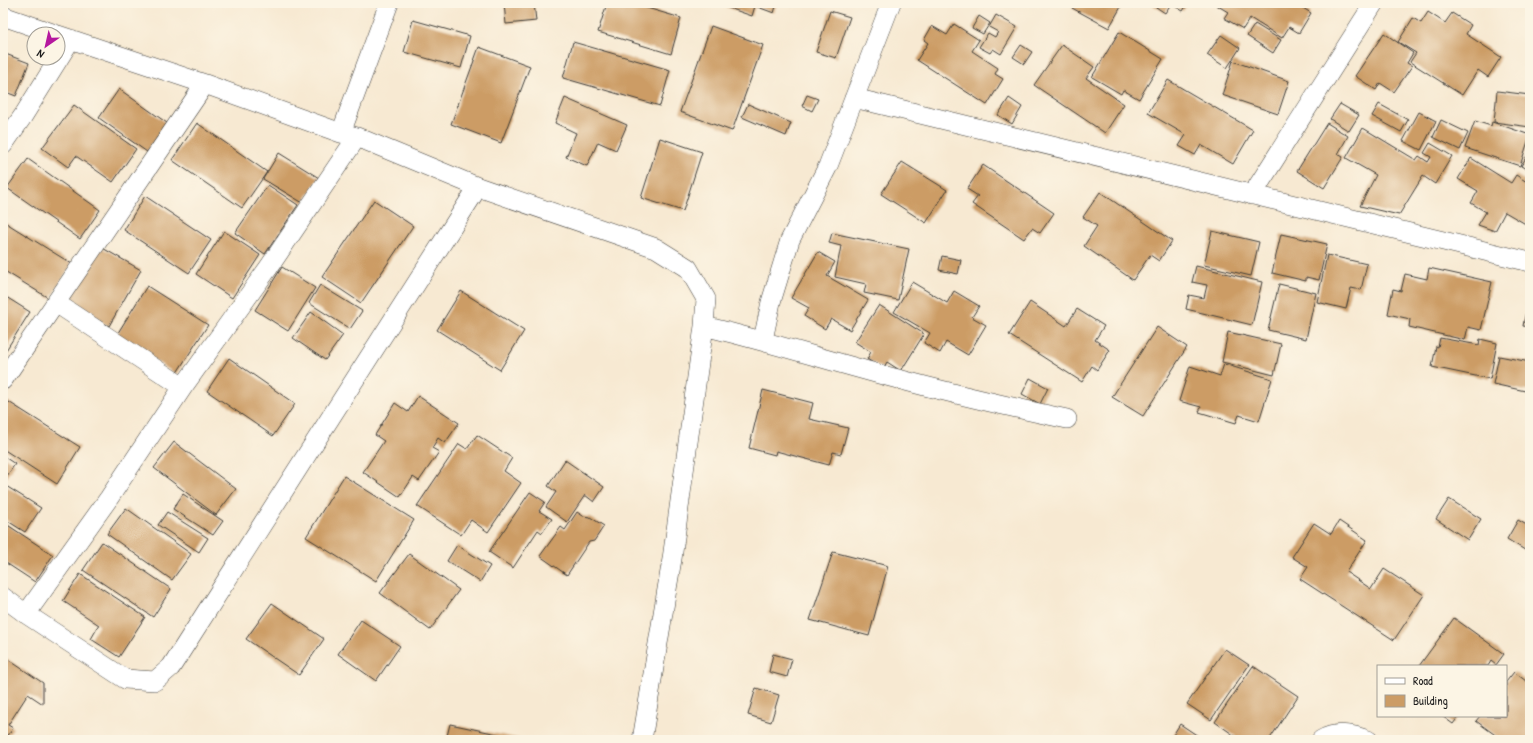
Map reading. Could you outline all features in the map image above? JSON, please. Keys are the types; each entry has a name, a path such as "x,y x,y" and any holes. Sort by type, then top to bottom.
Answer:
{"street":[{"path":"26,614 109,498 182,387 269,267 349,135 389,3"},
{"path":"763,340 771,302 790,240 828,166 891,3"},
{"path":"1252,195 1374,3"},
{"path":"3,16 32,26"},
{"path":"66,38 205,84 349,135 478,187 656,248 688,268 706,299 704,326 672,560 642,740"},
{"path":"3,145 23,116 47,66"},
{"path":"3,380 205,84"},
{"path":"854,98 1530,262"},
{"path":"3,597 26,614 125,679 155,681 171,667 478,187"},
{"path":"56,303 182,387"},
{"path":"704,326 763,340 911,383 1067,419"},
{"path":"1321,740 1335,734 1354,734 1368,740"}],"building":[{"path":"504,3 534,3 536,21 506,24"},
{"path":"607,3 630,3 681,18 671,54 598,32"},
{"path":"727,3 777,3 774,13 755,6 752,16 726,7"},
{"path":"1075,3 1118,3 1122,5 1109,28 1072,8"},
{"path":"1150,3 1188,3 1183,11 1171,4 1165,13"},
{"path":"1213,3 1295,3 1311,13 1299,33 1289,27 1282,38 1250,18 1243,29 1224,18 1228,12"},
{"path":"830,11 850,17 836,58 816,52"},
{"path":"1428,12 1445,23 1452,13 1471,25 1466,34 1501,57 1488,77 1478,70 1462,95 1410,62 1416,53 1398,42 1413,18 1421,23"},
{"path":"996,15 1017,27 1001,54 993,49 990,53 979,47 988,33 995,37 998,32 989,27"},
{"path":"979,16 990,23 983,34 972,28"},
{"path":"413,20 470,36 461,68 404,52"},
{"path":"954,24 979,40 972,51 998,68 995,74 1003,79 987,105 917,60 928,43 924,40 932,26 947,35"},
{"path":"1255,24 1281,40 1273,53 1247,36"},
{"path":"711,26 763,45 732,131 680,112"},
{"path":"1119,32 1163,59 1139,99 1123,90 1121,94 1092,77"},
{"path":"1384,33 1413,53 1407,63 1412,66 1394,92 1380,83 1376,90 1355,76"},
{"path":"1221,35 1240,48 1227,68 1207,55"},
{"path":"573,42 670,70 660,106 563,78"},
{"path":"1021,45 1032,52 1024,64 1013,57"},
{"path":"1062,45 1094,67 1086,78 1124,104 1105,133 1034,85"},
{"path":"479,47 530,66 501,143 451,124"},
{"path":"3,53 26,62 26,66 28,66 16,96 3,91"},
{"path":"1233,61 1289,81 1278,114 1222,95"},
{"path":"1168,80 1253,130 1233,164 1201,145 1195,155 1179,146 1186,135 1148,113"},
{"path":"119,89 167,123 147,152 99,118"},
{"path":"1497,91 1530,95 1530,127 1494,122"},
{"path":"807,95 818,99 812,111 802,106"},
{"path":"565,98 627,125 616,150 598,142 587,166 566,157 576,133 555,123"},
{"path":"1009,98 1022,107 1012,124 998,115"},
{"path":"748,104 791,123 786,136 742,117"},
{"path":"1340,104 1359,115 1349,131 1330,119"},
{"path":"1379,104 1408,120 1401,132 1372,116"},
{"path":"74,105 136,149 113,182 76,156 68,167 42,148"},
{"path":"1419,112 1436,121 1421,150 1403,141"},
{"path":"1441,120 1468,133 1460,150 1433,137"},
{"path":"1475,121 1491,126 1492,122 1530,135 1520,166 1465,148"},
{"path":"197,123 267,172 242,208 172,160"},
{"path":"1327,123 1348,136 1338,154 1343,157 1324,188 1297,171"},
{"path":"1363,128 1416,160 1419,156 1428,162 1431,157 1424,153 1430,143 1452,156 1435,184 1423,176 1399,215 1360,206 1376,175 1346,158"},
{"path":"660,138 702,152 683,211 641,198"},
{"path":"1530,151 1530,171 1521,166"},
{"path":"279,153 319,178 303,203 263,179"},
{"path":"1471,158 1511,183 1516,175 1530,184 1529,226 1505,212 1495,231 1478,225 1486,212 1471,203 1478,191 1458,179"},
{"path":"28,159 100,210 80,239 7,188"},
{"path":"902,162 947,190 926,223 881,194"},
{"path":"983,165 1054,213 1040,233 1032,228 1024,239 972,204 978,196 967,189"},
{"path":"268,185 298,205 265,254 235,233"},
{"path":"1100,192 1172,241 1159,261 1150,255 1133,280 1084,246 1097,226 1083,217"},
{"path":"145,196 211,240 189,273 124,230"},
{"path":"374,200 413,226 361,303 322,277"},
{"path":"3,221 72,264 50,299 3,270"},
{"path":"224,231 260,255 232,298 196,274"},
{"path":"1212,231 1259,242 1251,276 1204,265"},
{"path":"832,233 909,249 898,300 864,293 866,284 835,277 841,246 829,243"},
{"path":"1281,234 1327,244 1319,280 1306,277 1306,281 1272,273"},
{"path":"99,246 141,270 109,326 67,302"},
{"path":"818,252 835,262 827,276 868,300 850,330 831,319 825,329 804,316 809,308 791,298"},
{"path":"1327,255 1367,264 1361,290 1351,288 1346,309 1317,302"},
{"path":"942,256 961,260 958,274 939,270"},
{"path":"1196,266 1262,282 1252,325 1186,309 1189,295 1204,298 1207,285 1192,282"},
{"path":"282,267 315,288 288,331 255,310"},
{"path":"1429,268 1492,282 1481,330 1468,327 1465,340 1409,327 1410,319 1388,314 1393,289 1401,291 1405,274 1427,279"},
{"path":"912,282 947,303 954,291 979,306 972,317 986,325 968,355 946,342 940,353 924,343 930,333 894,312"},
{"path":"1279,284 1316,293 1306,339 1268,330"},
{"path":"320,285 362,311 350,329 309,303"},
{"path":"147,286 208,325 176,374 116,336"},
{"path":"461,291 524,331 500,370 437,330"},
{"path":"3,295 30,312 3,355"},
{"path":"1530,296 1530,327 1523,326"},
{"path":"1030,302 1066,326 1077,309 1104,326 1095,340 1110,350 1097,370 1092,366 1082,382 1009,335"},
{"path":"879,305 924,334 901,371 887,362 883,369 867,359 871,352 855,342"},
{"path":"311,312 343,335 325,360 293,338"},
{"path":"1157,327 1187,347 1143,416 1112,397"},
{"path":"1228,332 1281,344 1274,375 1222,362"},
{"path":"1440,338 1479,345 1480,339 1497,343 1490,379 1432,367 1436,346 1438,347"},
{"path":"1499,356 1530,362 1530,392 1493,384"},
{"path":"229,358 295,404 273,436 207,391"},
{"path":"1224,364 1272,379 1259,421 1239,415 1236,423 1199,412 1201,407 1179,401 1190,366 1220,376"},
{"path":"1030,378 1048,388 1040,404 1022,394"},
{"path":"763,390 813,403 809,419 848,428 841,454 833,452 829,465 776,451 775,455 749,448"},
{"path":"418,396 459,423 445,443 438,438 432,448 439,452 419,481 413,477 400,497 363,472 384,441 375,435 395,403 408,412"},
{"path":"4,399 80,447 57,484 3,449"},
{"path":"477,435 512,458 504,471 521,483 488,532 471,520 461,535 417,506 459,444 467,449"},
{"path":"174,442 236,489 216,515 154,468"},
{"path":"3,456 15,464 3,482"},
{"path":"565,460 604,487 594,502 585,495 567,522 546,507 556,492 548,486"},
{"path":"344,476 414,520 376,581 306,537"},
{"path":"6,486 41,508 25,532 3,518 3,491"},
{"path":"530,492 545,502 539,511 552,519 542,533 538,530 513,568 489,552"},
{"path":"183,494 223,521 213,535 173,509"},
{"path":"1449,499 1481,519 1468,540 1436,519"},
{"path":"126,508 191,554 172,580 107,534"},
{"path":"167,512 208,538 199,552 158,525"},
{"path":"577,512 583,516 590,517 604,526 594,541 589,542 567,575 540,556 561,527 565,530"},
{"path":"1518,520 1530,527 1530,549 1528,552 1507,539"},
{"path":"1339,521 1367,540 1346,572 1371,589 1384,569 1424,595 1394,640 1300,579 1308,567 1292,557 1314,523 1331,534"},
{"path":"3,522 53,555 35,582 3,561"},
{"path":"102,542 171,589 153,617 83,570"},
{"path":"457,545 490,566 480,582 447,561"},
{"path":"833,552 888,566 869,636 810,620"},
{"path":"409,554 459,590 430,630 380,593"},
{"path":"80,574 145,617 119,657 91,639 99,625 63,601"},
{"path":"272,603 324,639 299,675 246,639"},
{"path":"1454,618 1504,654 1496,665 1491,661 1489,665 1420,665"},
{"path":"361,620 400,646 376,681 338,654"},
{"path":"1225,649 1249,665 1211,720 1187,704"},
{"path":"773,654 792,659 787,677 769,672"},
{"path":"3,656 43,683 43,704 28,694 8,725 13,728 10,733 3,737"},
{"path":"1253,666 1298,696 1269,740 1241,740 1215,722"},
{"path":"1514,672 1530,684 1530,740 1496,740 1498,737 1476,721 1479,717 1507,717 1507,681"},
{"path":"756,688 779,695 771,722 748,715"},
{"path":"1443,717 1458,717 1453,724"},
{"path":"450,724 521,739 521,740 446,740"},
{"path":"1180,724 1204,740 1170,740"}]}
